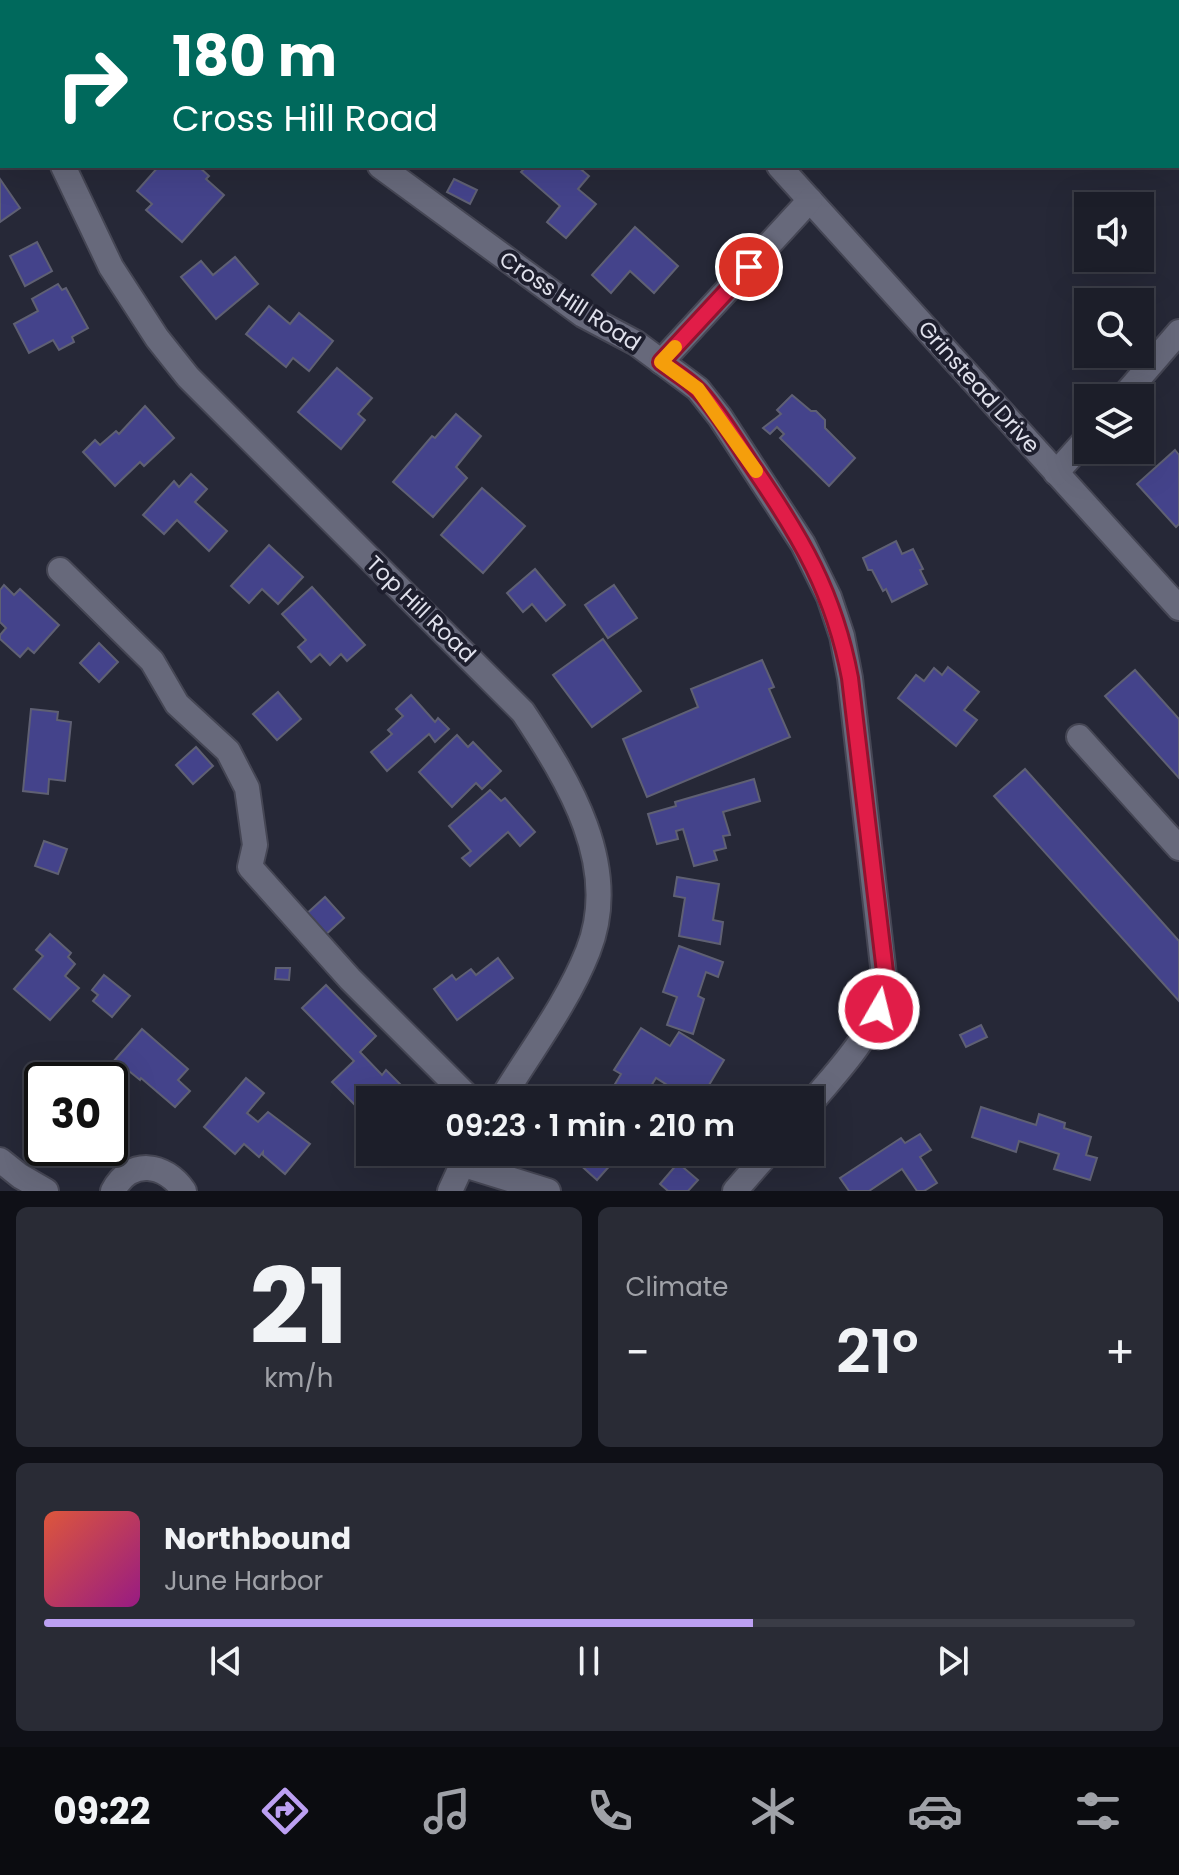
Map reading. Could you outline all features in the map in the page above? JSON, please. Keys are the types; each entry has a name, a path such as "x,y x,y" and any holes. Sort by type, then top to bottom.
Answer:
{"street":[{"name":"Top Hill Road","path":"64,168 111,267 157,338 188,377 523,712 559,766 579,809 595,857 598,905 595,928 571,985 510,1086"},
{"name":"Cross Hill Road","path":"383,168 583,315 636,343 661,362 810,200"},
{"name":"Grinstead Drive","path":"781,168 1179,608"},
{"path":"1134,384 1179,332"},
{"path":"661,362 698,389 785,513 829,597 842,636 850,678 885,984 873,1023 856,1050 824,1088"},
{"path":"1056,473 1074,453"},
{"path":"60,570 152,661 177,704 228,751 247,788 255,845 250,867 350,979 457,1086"},
{"path":"1079,737 1179,848"},
{"path":"0,1160 46,1191"},
{"path":"450,1191 461,1166"},
{"path":"485,1166 548,1191"},
{"path":"742,1189 759,1166"},
{"path":"113,1191 127,1175 139,1169 152,1168 165,1172 184,1191"}],"building":[{"path":"157,168 200,168 209,176 206,179 224,195 182,242 146,210 152,204 137,191"},
{"path":"525,168 579,168 589,176 578,189 596,204 566,238 547,222 560,206 521,172"},
{"path":"0,179 20,208 0,222"},
{"path":"454,179 477,190 470,204 447,192"},
{"path":"635,227 678,266 654,293 630,271 611,293 592,275"},
{"path":"37,242 52,271 25,286 10,256"},
{"path":"235,257 258,284 216,319 181,277 201,261 213,275"},
{"path":"58,284 62,290 66,288 88,328 72,337 74,342 59,350 53,340 29,353 14,324 38,311 32,299"},
{"path":"269,306 290,324 299,313 333,341 309,371 293,358 286,367 246,334"},
{"path":"337,368 372,398 358,414 365,420 341,449 298,412"},
{"path":"792,395 825,420 825,428 855,458 829,486 780,438 784,434 777,427 770,434 763,428 781,414 777,410"},
{"path":"145,406 174,438 144,466 140,462 115,486 83,452 95,440 100,445 116,431 119,434"},
{"path":"456,414 481,436 456,467 467,478 433,517 393,482 432,436 435,438"},
{"path":"1175,450 1179,455 1179,524 1176,527 1137,484"},
{"path":"191,474 207,489 195,502 227,531 209,551 177,520 164,534 143,515 174,481 179,487"},
{"path":"482,488 525,526 483,573 441,535"},
{"path":"896,541 902,554 913,549 927,584 892,602 872,570 868,570 863,558"},
{"path":"269,545 303,577 278,604 262,589 249,603 231,586"},
{"path":"535,569 565,605 546,621 532,604 523,612 507,593"},
{"path":"4,585 14,595 20,589 59,625 34,653 28,648 20,657 0,639 6,628 0,622 0,590"},
{"path":"614,585 637,618 608,638 585,605"},
{"path":"312,587 365,645 347,661 341,654 330,665 320,654 311,662 298,647 306,640 282,614"},
{"path":"603,639 641,691 592,727 553,675"},
{"path":"99,643 118,662 99,682 80,663"},
{"path":"762,660 774,687 769,689 790,737 647,797 623,739 698,707 691,689"},
{"path":"948,667 979,692 964,710 977,720 956,746 898,698 916,675 924,681 934,668 942,675"},
{"path":"1135,670 1179,719 1179,778 1105,696"},
{"path":"278,692 301,719 277,740 253,714"},
{"path":"411,695 435,722 438,718 449,729 435,742 429,734 387,771 371,752 392,734 388,730 403,716 396,709"},
{"path":"31,709 58,712 57,720 71,722 65,781 49,779 48,794 23,791"},
{"path":"457,735 468,747 473,742 501,771 482,789 476,783 452,807 419,772"},
{"path":"196,747 213,766 193,784 176,765"},
{"path":"1025,769 1179,941 1179,1001 994,796"},
{"path":"754,779 760,801 723,812 730,835 723,836 726,848 714,851 717,860 694,866 683,829 676,831 678,839 657,844 648,814 676,806 675,802"},
{"path":"490,790 501,801 505,798 535,832 520,846 508,832 470,866 462,858 471,851 449,826"},
{"path":"44,841 67,849 58,874 35,866"},
{"path":"677,877 719,884 713,920 723,922 720,944 679,936 685,898 674,896"},
{"path":"325,897 344,918 324,936 304,916"},
{"path":"50,934 71,953 68,957 75,964 65,976 79,988 50,1020 14,989 43,956 36,950"},
{"path":"679,946 723,962 718,977 706,972 698,996 704,999 693,1034 667,1025 677,997 663,992"},
{"path":"498,958 513,978 457,1020 434,989 452,975 456,980 471,969 476,975"},
{"path":"276,968 290,968 289,980 275,979"},
{"path":"104,975 130,996 112,1017 93,1001 98,995 92,990"},
{"path":"326,985 376,1036 360,1052 382,1075 386,1070 402,1086 356,1086 356,1106 332,1082 354,1061 302,1008"},
{"path":"981,1025 987,1037 966,1047 960,1035"},
{"path":"641,1028 670,1046 679,1032 724,1060 708,1086 669,1086 656,1078 651,1086 614,1086 621,1074 614,1070"},
{"path":"142,1029 188,1069 178,1080 190,1091 175,1107 141,1078 128,1072 128,1062 113,1062"},
{"path":"246,1078 264,1093 247,1113 258,1122 268,1112 310,1144 285,1174 263,1152 259,1157 244,1144 235,1154 204,1127"},
{"path":"981,1107 1036,1125 1039,1114 1065,1123 1064,1128 1091,1137 1086,1155 1097,1158 1090,1180 1054,1169 1059,1154 1019,1141 1016,1152 972,1137"},
{"path":"920,1134 931,1150 920,1157 937,1183 924,1191 917,1191 902,1169 869,1191 849,1191 840,1178 901,1138 905,1143"},
{"path":"582,1166 609,1166 597,1180"},
{"path":"675,1166 682,1166 698,1180 688,1191 668,1191 660,1184"}],"slow traffic":[{"path":"675,347 661,362 698,389 756,471"}],"route":[{"path":"749,267 661,362 698,389 720,417 785,513 829,597 842,636 850,678 885,972 879,1009"}]}
